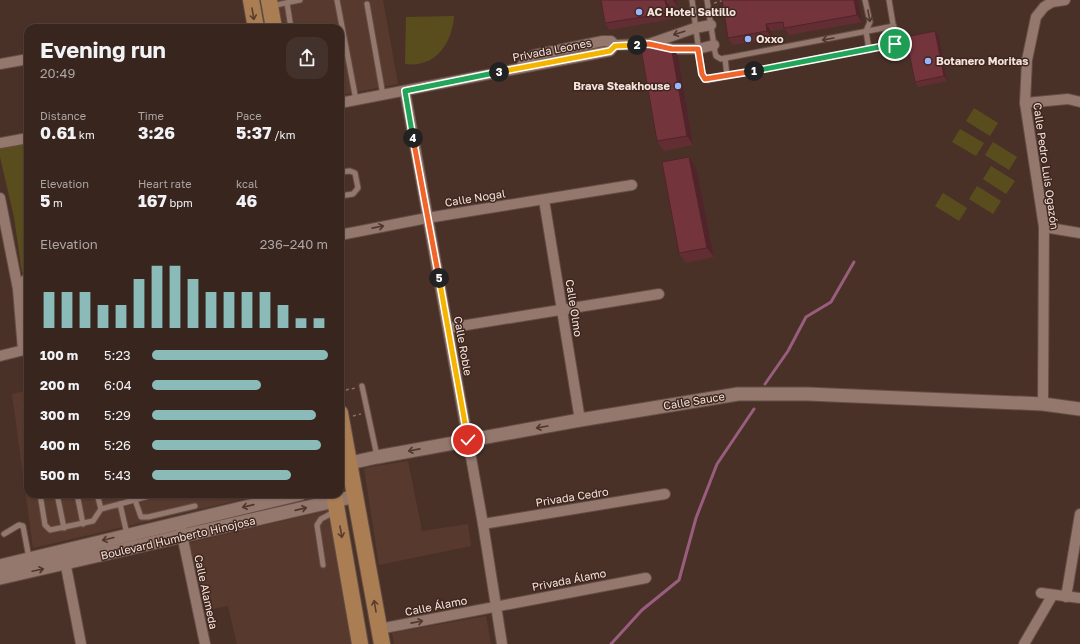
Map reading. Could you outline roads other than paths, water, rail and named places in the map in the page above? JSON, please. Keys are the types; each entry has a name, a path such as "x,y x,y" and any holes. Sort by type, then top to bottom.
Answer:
{"main road":[{"path":"251,0 255,24"},
{"path":"270,3 273,24"},
{"path":"344,435 381,637"},
{"path":"336,502 360,644"}],"street":[{"name":"Calle Pedro Luis Ogazón","path":"1043,404 1044,227 1025,103 1027,60 1032,29 1036,17 1044,7 1052,2 1065,0"},
{"path":"649,44 695,28 711,25"},
{"name":"Privada Leones","path":"344,102 520,68 612,48 649,44"},
{"path":"649,44 672,49 698,49 714,45"},
{"path":"0,64 24,60"},
{"name":"Calle Roble","path":"405,91 483,524 502,644"},
{"path":"1025,103 1068,99 1080,102"},
{"path":"0,143 24,139"},
{"name":"Calle Nogal","path":"344,234 427,218 632,185"},
{"path":"0,198 18,289 24,335"},
{"name":"Calle Olmo","path":"544,200 580,420"},
{"path":"1044,227 1080,233"},
{"path":"18,289 24,282"},
{"path":"448,328 659,294"},
{"path":"0,356 24,350"},
{"name":"Calle Sauce","path":"350,463 580,420 708,398 752,393 1043,404 1080,409"},
{"path":"344,471 350,463"},
{"name":"Privada Cedro","path":"483,524 666,494"},
{"name":"Boulevard Humberto Hinojosa","path":"0,578 336,502 356,496"},
{"name":"Boulevard Humberto Hinojosa","path":"0,566 127,534 283,498"},
{"path":"271,501 274,515"},
{"path":"1066,597 1080,514"},
{"name":"Calle Alameda","path":"180,522 205,644"},
{"path":"64,550 81,644"},
{"name":"Privada Álamo","path":"496,606 646,578"},
{"path":"1041,593 1052,596 1080,598"},
{"path":"1024,644 1052,596"},
{"name":"Calle Álamo","path":"381,637 496,606"}],"lane":[{"path":"270,3 287,3 300,0"},
{"path":"337,0 342,24"},
{"path":"692,0 702,74 705,79 895,44 894,26 889,0"},
{"path":"865,0 870,22 866,31 869,50"},
{"path":"708,2 716,56 719,58 894,26"},
{"path":"287,3 290,24"},
{"path":"367,4 383,94"},
{"path":"344,37 356,100"},
{"path":"725,58 727,76"},
{"path":"344,172 350,171 355,173 358,188 355,193 344,195"},
{"path":"359,387 377,458"},
{"path":"41,498 44,525 50,530 93,521 101,509 140,498"},
{"path":"58,498 64,528"},
{"path":"78,498 83,524"},
{"path":"98,498 101,509"},
{"path":"134,500 141,517 148,517 195,506"},
{"path":"323,565 317,525 320,519 329,514 336,502"},
{"path":"120,504 127,534"},
{"path":"4,534 19,525 22,525 29,558"}],"waterway":[{"path":"765,384 788,351 806,317 831,302 854,262"},
{"path":"611,644 642,610 679,580 696,518 717,464 754,409"}],"place":[{"name":"AC Hotel Saltillo","path":"639,12"},
{"name":"Oxxo","path":"748,39"},
{"name":"Botanero Moritas","path":"928,61"},
{"name":"Brava Steakhouse","path":"678,86"}]}
